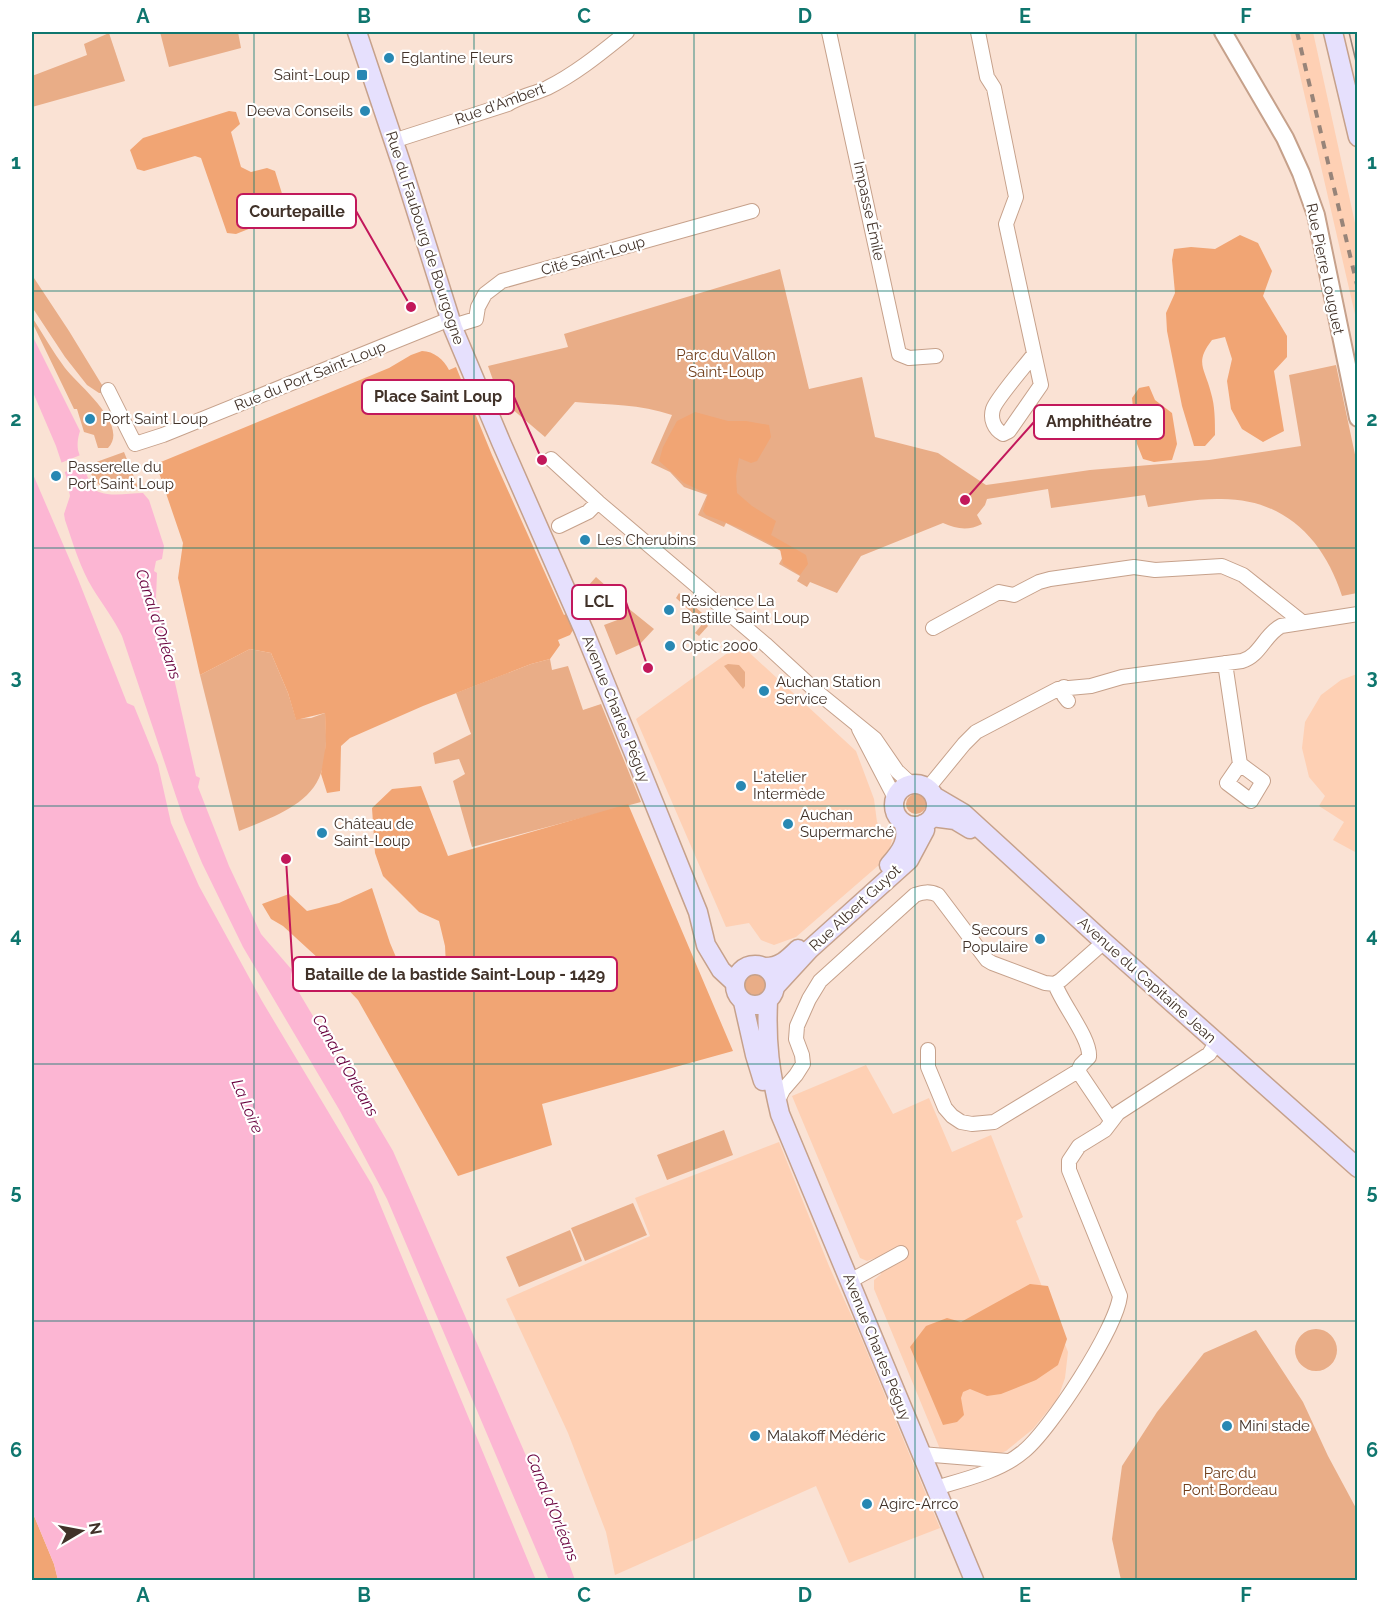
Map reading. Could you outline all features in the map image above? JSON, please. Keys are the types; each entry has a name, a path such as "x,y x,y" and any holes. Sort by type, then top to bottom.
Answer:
{"main road":[{"name":"Rue du Faubourg de Bourgogne","path":"357,32 452,323 501,442"},
{"path":"1333,32 1358,137"},
{"name":"Avenue Charles Péguy","path":"501,442 584,632 698,912 706,945 721,970 739,976"},
{"path":"901,789 924,789 936,806 928,820 909,825 903,822 895,811 895,798 901,789"},
{"name":"Avenue du Capitaine Jean","path":"924,789 963,813 1102,945"},
{"name":"Avenue du Capitaine Jean","path":"928,820 955,820 967,826 1358,1168"},
{"name":"Rue Albert Guyot","path":"771,994 810,949 909,860 918,846 928,820"},
{"name":"Rue Albert Guyot","path":"765,967 773,967 784,962 889,866 903,847 906,831 903,822"},
{"path":"752,965 765,967 773,975 771,994 756,1005 743,1002 735,990 739,976 752,965"},
{"name":"Avenue Charles Péguy","path":"771,994 766,1036 769,1064 779,1108 807,1182 974,1581"},
{"name":"Avenue Charles Péguy","path":"743,1002 754,1055 766,1090 779,1108"},
{"name":"Avenue du Capitaine Jean","path":"1215,1045 1358,1177"}],"street":[{"name":"Rue d'Ambert","path":"393,141 508,104 518,98 545,89 580,69 627,32"},
{"name":"Impasse Émile","path":"829,32 898,354 909,357 936,356"},
{"path":"978,32 987,76 994,88 1016,197 1006,224 1041,385 1009,431 1003,434 997,430 993,422 993,408 1034,354"},
{"name":"Rue Pierre Louguet","path":"1223,32 1285,138 1316,215 1358,418"},
{"name":"Cité Saint-Loup","path":"452,323 476,319 478,307 485,294 502,282 753,211"},
{"name":"Rue du Port Saint-Loup","path":"108,390 135,444 452,323"},
{"path":"551,459 858,727 875,739 897,771 924,789 968,739 983,728 1038,700 1070,694 1122,677 1249,659 1275,629 1302,622 1358,614"},
{"path":"559,526 588,512 598,502"},
{"path":"933,628 999,592 1014,595 1050,579 1134,567 1155,570 1215,565 1228,567 1243,575 1302,622"},
{"path":"1225,663 1240,764"},
{"path":"858,727 895,798"},
{"path":"779,1108 783,1090 803,1064 796,1039 797,1026 820,981 915,895 932,892 938,895 987,960 997,966 1045,983 1055,984 1102,945"},
{"path":"928,1050 927,1067 945,1108 952,1116 972,1124 994,1122 1078,1071 1089,1057 1090,1051 1058,994 1055,984"},
{"path":"935,1488 986,1472 1023,1452 1053,1418 1082,1374 1115,1317 1120,1296 1069,1170 1069,1161 1079,1146 1105,1130 1118,1113 1209,1054 1215,1045"},
{"path":"1078,1071 1111,1120"},
{"path":"850,1281 901,1253"},
{"path":"921,1454 1007,1461"}],"shaded area":[{"path":"1290,32 1313,32 1357,232 1357,323"},
{"path":"229,111 236,112 240,124 231,132 241,167 251,172 267,168 275,171 288,213 236,234 227,233 201,158 195,156 144,171 137,169 130,150 143,138"},
{"path":"1240,235 1258,243 1272,271 1263,296 1287,336 1287,357 1274,371 1284,431 1263,442 1242,429 1231,409 1227,381 1232,359 1225,337 1212,340 1202,360 1213,403 1215,435 1205,446 1194,446 1182,406 1167,331 1166,313 1175,293 1172,260 1174,249 1191,247 1215,249"},
{"path":"422,351 438,357 449,370 456,367 492,455 564,615 566,614 573,630 570,635 558,640 560,645 550,659 531,664 423,706 350,738 341,746 340,791 327,793 321,774 326,744 325,713 296,720 288,693 271,653 250,649 200,675 178,578 183,543 156,464 389,368"},
{"path":"1149,386 1155,400 1172,413 1177,444 1172,460 1154,462 1143,459 1137,444 1132,398 1139,388"},
{"path":"695,412 728,421 769,425 771,437 757,461 751,463 739,458 736,476 737,493 752,506 776,521 771,535 806,555 808,564 800,575 783,564 780,549 740,528 706,515 703,511 708,494 684,483 659,461 663,447 677,421"},
{"path":"740,644 856,751 874,799 877,822 892,840 887,858 796,937 774,945 761,940 749,923 726,927 636,719"},
{"path":"1358,674 1357,853 1333,840 1344,822 1319,806 1325,796 1309,777 1302,748 1305,722 1321,695 1341,680"},
{"path":"421,786 448,856 628,804 733,1051 542,1104 552,1145 458,1176 358,1000 319,959 283,926 271,919 262,904 289,894 307,911 339,903 372,888 401,969 424,977 446,966 445,946 439,921 419,912 383,876 375,853 372,808 392,789"},
{"path":"866,1065 893,1114 929,1098 952,1152 991,1135 1023,1217 1016,1221 1068,1352 1065,1378 1058,1398 1033,1429 999,1454 940,1449 874,1289 874,1280 881,1274 875,1258 867,1261 860,1258 792,1096"},
{"path":"779,1142 940,1528 849,1563 816,1486 615,1575 606,1532 568,1433 506,1299 650,1236 635,1198"},
{"path":"1030,1284 1048,1286 1067,1339 1058,1365 1036,1380 1001,1394 987,1396 970,1389 963,1392 961,1398 964,1415 957,1422 943,1425 910,1347 926,1326 947,1318 961,1322"},
{"path":"32,1511 54,1564 58,1580 32,1580"}],"green space":[{"path":"160,32 238,32 241,48 169,67"},
{"path":"109,33 125,81 32,107 32,76 87,55 84,44"},
{"name":"Parc du Vallon Saint-Loup","path":"780,269 809,389 862,377 875,437 938,453 986,485 1090,470 1209,460 1301,446 1289,375 1336,365 1357,464 1357,593 1342,596 1324,556 1311,539 1280,513 1261,505 1240,500 1217,499 1148,507 1145,495 1051,508 1048,489 987,499 977,515 982,524 972,528 962,528 943,523 861,556 837,593 810,582 807,587 797,581 800,576 779,564 785,553 726,523 724,527 698,515 707,495 684,487 670,472 651,463 672,415 636,407 575,402 545,437 505,403 498,394 488,366 568,347 564,334"},
{"path":"32,275 102,385 104,390 102,393 87,385 65,357 32,307"},
{"path":"32,317 65,368 100,406 107,417 112,428 113,439 108,448 98,448 94,435 84,432 77,409 74,409 32,322"},
{"path":"124,452 138,487 113,489 101,486 96,482 88,465"},
{"path":"596,577 626,604 616,613 617,615 603,619 588,586"},
{"path":"679,593 709,619 706,624 708,626 699,636 695,633 703,623 676,598"},
{"path":"628,608 654,629 639,645 616,655 604,625 622,620"},
{"path":"250,649 271,653 296,719 311,718 325,713 326,751 321,773 308,794 287,810 239,831 200,675"},
{"path":"550,659 552,670 568,666 583,710 601,704 641,802 472,847 453,781 465,774 459,759 435,764 433,753 471,734 456,693"},
{"path":"739,665 745,672 743,689 724,666"},
{"path":"916,794 923,797 926,804 923,811 916,814 909,811 906,804 909,797"},
{"path":"756,974 761,975 767,981 767,991 761,997 756,998 751,997 745,991 744,986 745,981 751,975"},
{"path":"724,1130 733,1155 667,1180 657,1155"},
{"path":"633,1203 647,1235 585,1261 571,1228"},
{"path":"570,1230 582,1261 519,1287 506,1257"},
{"path":"1316,1329 1324,1330 1331,1335 1336,1342 1336,1358 1331,1365 1324,1370 1316,1371 1308,1370 1301,1365 1296,1358 1295,1350 1296,1342 1301,1335 1308,1330"},
{"name":"Parc du Pont Bordeau","path":"1256,1330 1303,1402 1357,1510 1357,1580 1121,1580 1112,1539 1122,1466 1157,1412 1204,1353"}],"water":[{"name":"Canal d'Orléans","path":"32,335 80,431 78,450 92,486 99,492 115,495 143,493 149,500 164,546 162,559 156,561 154,571 157,573 156,598 196,776 200,778 198,787 229,866 261,934 292,970 291,979 393,1151 548,1506 575,1580 549,1580 387,1199 340,1111 243,947 202,863 184,820 122,636 84,573 65,520 64,514 70,496 66,476 32,390"},
{"name":"La Loire","path":"32,472 78,579 127,703 134,706 158,765 171,823 199,886 262,1001 372,1185 536,1580 58,1580 54,1564 32,1511"}],"pier":[{"path":"83,454 87,464 62,473 58,464"}],"tram line":[{"path":"1349,32 1358,70"}],"railway":[{"path":"1297,32 1358,289"}],"place":[{"name":"Eglantine Fleurs","path":"389,58"},
{"name":"Saint-Loup","path":"362,75"},
{"name":"Deeva Conseils","path":"365,111"},
{"name":"Courtepaille","path":"411,307"},
{"name":"Port Saint Loup","path":"90,419"},
{"name":"Place Saint Loup","path":"542,460"},
{"name":"Passerelle du Port Saint Loup","path":"56,476"},
{"name":"Amphithéatre","path":"965,500"},
{"name":"Les Cherubins","path":"585,540"},
{"name":"Résidence La Bastille Saint Loup","path":"669,610"},
{"name":"Optic 2000","path":"670,646"},
{"name":"LCL","path":"648,668"},
{"name":"Auchan Station Service","path":"764,691"},
{"name":"L'atelier Intermède","path":"741,786"},
{"name":"Auchan Supermarché","path":"788,824"},
{"name":"Château de Saint-Loup","path":"322,833"},
{"name":"Bataille de la bastide Saint-Loup - 1429","path":"286,859"},
{"name":"Secours Populaire","path":"1040,939"},
{"name":"Mini stade","path":"1227,1426"},
{"name":"Malakoff Médéric","path":"755,1436"},
{"name":"Agirc-Arrco","path":"867,1504"}]}
